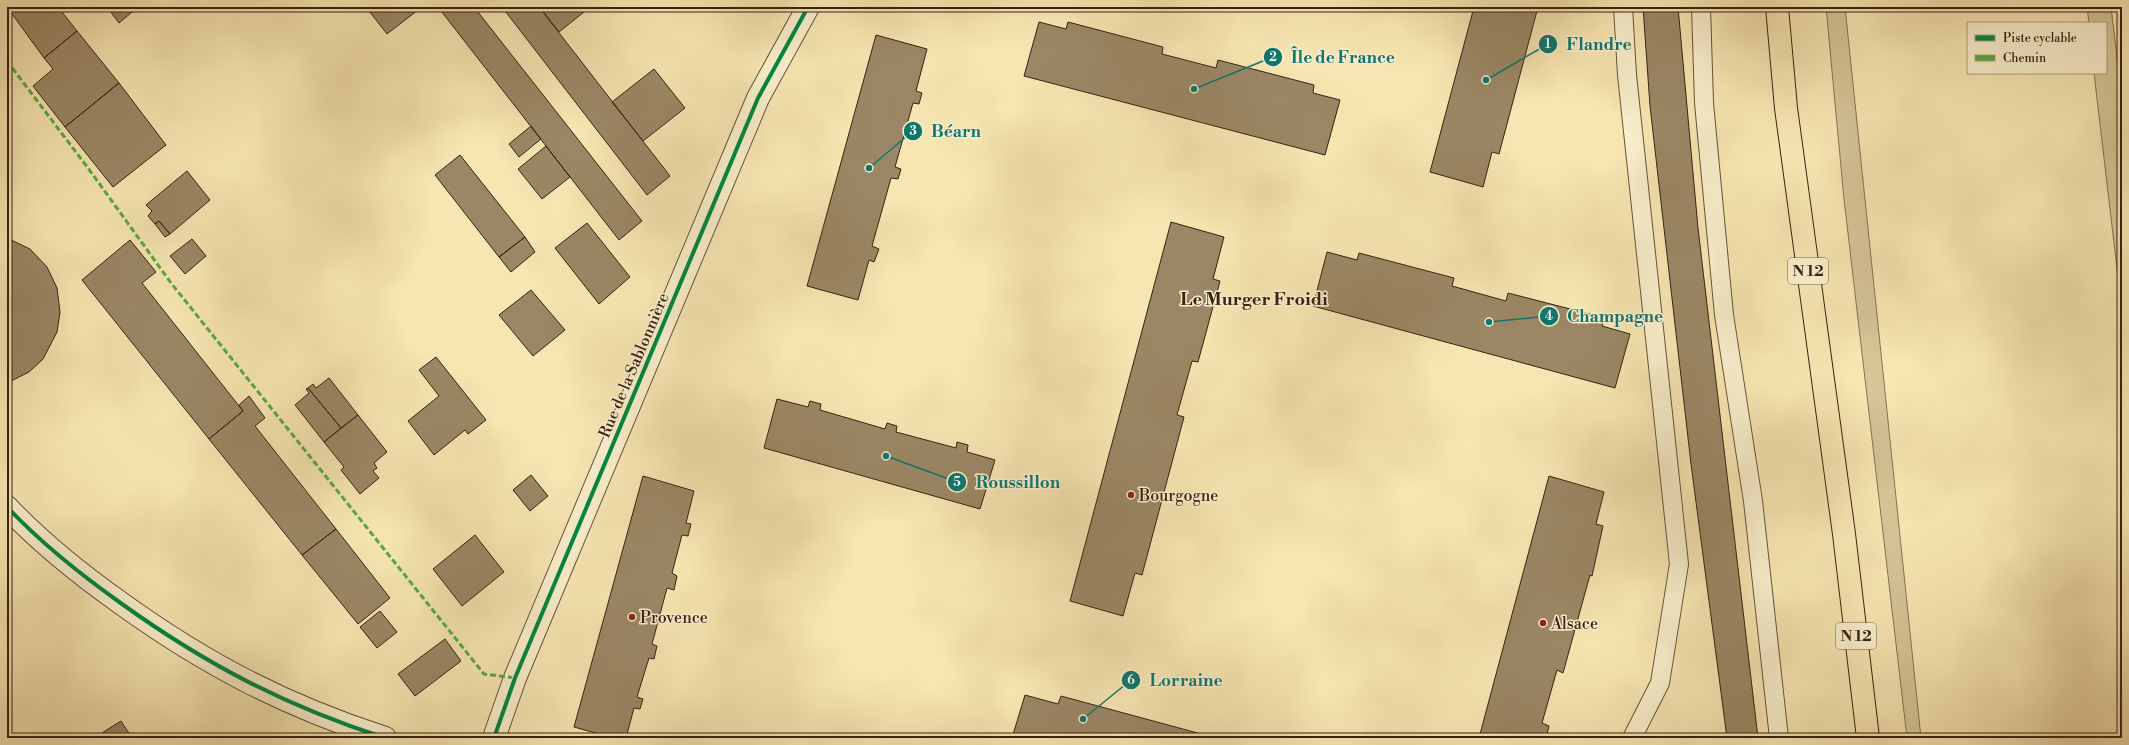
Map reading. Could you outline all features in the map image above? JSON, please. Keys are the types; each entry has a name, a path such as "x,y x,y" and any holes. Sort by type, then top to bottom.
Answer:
{"main road":[{"name":"N 12","path":"1777,7 1786,108 1844,534 1868,738"}],"street":[{"name":"Rue de la Sablonnière","path":"494,738 514,678 758,98 808,7"},
{"path":"7,507 30,531 66,562 194,654 271,694 350,727 385,738"}],"lane":[{"path":"1623,7 1627,75 1679,564 1660,683 1632,738"},
{"path":"1701,7 1704,103 1724,315 1753,501 1779,738"}],"shaded area":[{"path":"1826,7 1845,7 1921,738 1907,738 1844,199"},
{"path":"2087,7 2111,7 2122,99 2122,311 2094,74 2107,74 2107,22 2089,22"}],"building":[{"path":"7,7 58,7 77,31 44,58"},
{"path":"107,7 138,7 119,23"},
{"path":"366,7 415,7 418,10 387,34"},
{"path":"438,7 474,7 642,221 619,240"},
{"path":"502,7 539,7 670,176 647,195"},
{"path":"546,7 580,7 584,12 559,32 542,10"},
{"path":"1474,7 1538,7 1499,154 1492,152 1483,187 1430,172"},
{"path":"1643,7 1678,7 1698,228 1758,738 1727,738 1691,464 1650,106"},
{"path":"1039,22 1066,29 1068,22 1163,47 1162,54 1216,68 1218,60 1314,85 1313,93 1340,100 1325,155 1024,76"},
{"path":"77,31 119,83 65,127 33,86 53,69 44,58"},
{"path":"876,35 927,49 916,91 922,93 919,104 913,103 895,167 901,169 898,179 891,178 872,246 879,249 874,262 869,260 858,300 807,286"},
{"path":"654,69 685,108 643,141 612,102"},
{"path":"119,83 166,145 113,187 65,127"},
{"path":"531,126 541,139 519,157 509,144"},
{"path":"546,146 570,177 542,199 518,169"},
{"path":"460,155 525,237 499,257 435,175"},
{"path":"187,171 210,200 170,234 159,221 155,224 148,216 152,211 146,205"},
{"path":"159,221 170,234 165,237 155,224"},
{"name":"Bourgogne","path":"1171,222 1224,237 1213,279 1220,281 1198,362 1192,361 1177,415 1184,417 1142,575 1135,573 1123,616 1070,601"},
{"path":"587,223 630,277 599,304 555,248"},
{"path":"525,237 535,252 511,272 499,257"},
{"path":"7,238 30,249 47,267 57,288 60,312 57,332 43,359 29,372 7,383"},
{"path":"192,239 206,256 185,274 170,256"},
{"path":"130,240 156,272 142,283 243,411 209,439 82,280"},
{"path":"1327,252 1357,260 1359,253 1454,278 1452,286 1506,301 1508,293 1605,318 1602,326 1630,334 1615,388 1313,306"},
{"path":"531,290 565,330 533,356 499,315"},
{"path":"436,357 486,420 468,434 465,430 434,455 408,421 439,396 419,370"},
{"path":"329,378 358,415 341,428 308,388 313,384 316,388"},
{"path":"308,388 341,428 324,442 295,405 309,393 306,389"},
{"path":"249,396 265,418 255,426 336,529 302,555 209,439 243,411 239,405"},
{"path":"777,399 808,407 810,401 821,404 820,410 885,429 887,423 897,426 896,432 956,448 957,442 968,445 967,452 995,460 980,509 764,448"},
{"path":"358,415 387,452 374,463 377,468 373,471 379,478 360,494 341,470 344,467 324,442"},
{"path":"531,475 548,496 530,511 513,490"},
{"name":"Provence","path":"643,476 694,491 686,523 691,524 688,536 682,535 672,573 677,576 674,590 667,588 652,644 657,646 654,659 649,658 637,697 643,699 640,709 634,708 626,738 613,738 574,727"},
{"name":"Alsace","path":"1549,476 1604,492 1596,524 1603,526 1592,576 1590,575 1563,673 1557,670 1542,723 1549,726 1546,738 1479,738"},
{"path":"336,529 390,598 358,624 302,555"},
{"path":"475,535 504,572 462,606 433,569"},
{"path":"380,611 397,632 377,648 360,627"},
{"path":"445,639 461,661 415,696 398,674"},
{"path":"1025,695 1058,704 1061,696 1205,735 1204,738 1012,738"},
{"path":"121,721 132,738 94,738"}],"marked path":[{"path":"7,61 88,168 171,283 484,674 515,678"}],"cycle path":[{"path":"494,738 515,678 758,98 808,7"},
{"path":"7,507 34,534 92,582 154,626 216,665 281,698 349,726 385,738"}],"place":[{"name":"Flandre","path":"1486,80"},
{"name":"Île de France","path":"1194,89"},
{"name":"Béarn","path":"869,168"},
{"name":"Champagne","path":"1489,322"},
{"name":"Roussillon","path":"886,456"},
{"name":"Bourgogne","path":"1131,495"},
{"name":"Provence","path":"632,617"},
{"name":"Alsace","path":"1543,623"},
{"name":"Lorraine","path":"1083,719"}],"district":[{"name":"Le Murger Froidi","path":"1254,299"}]}
